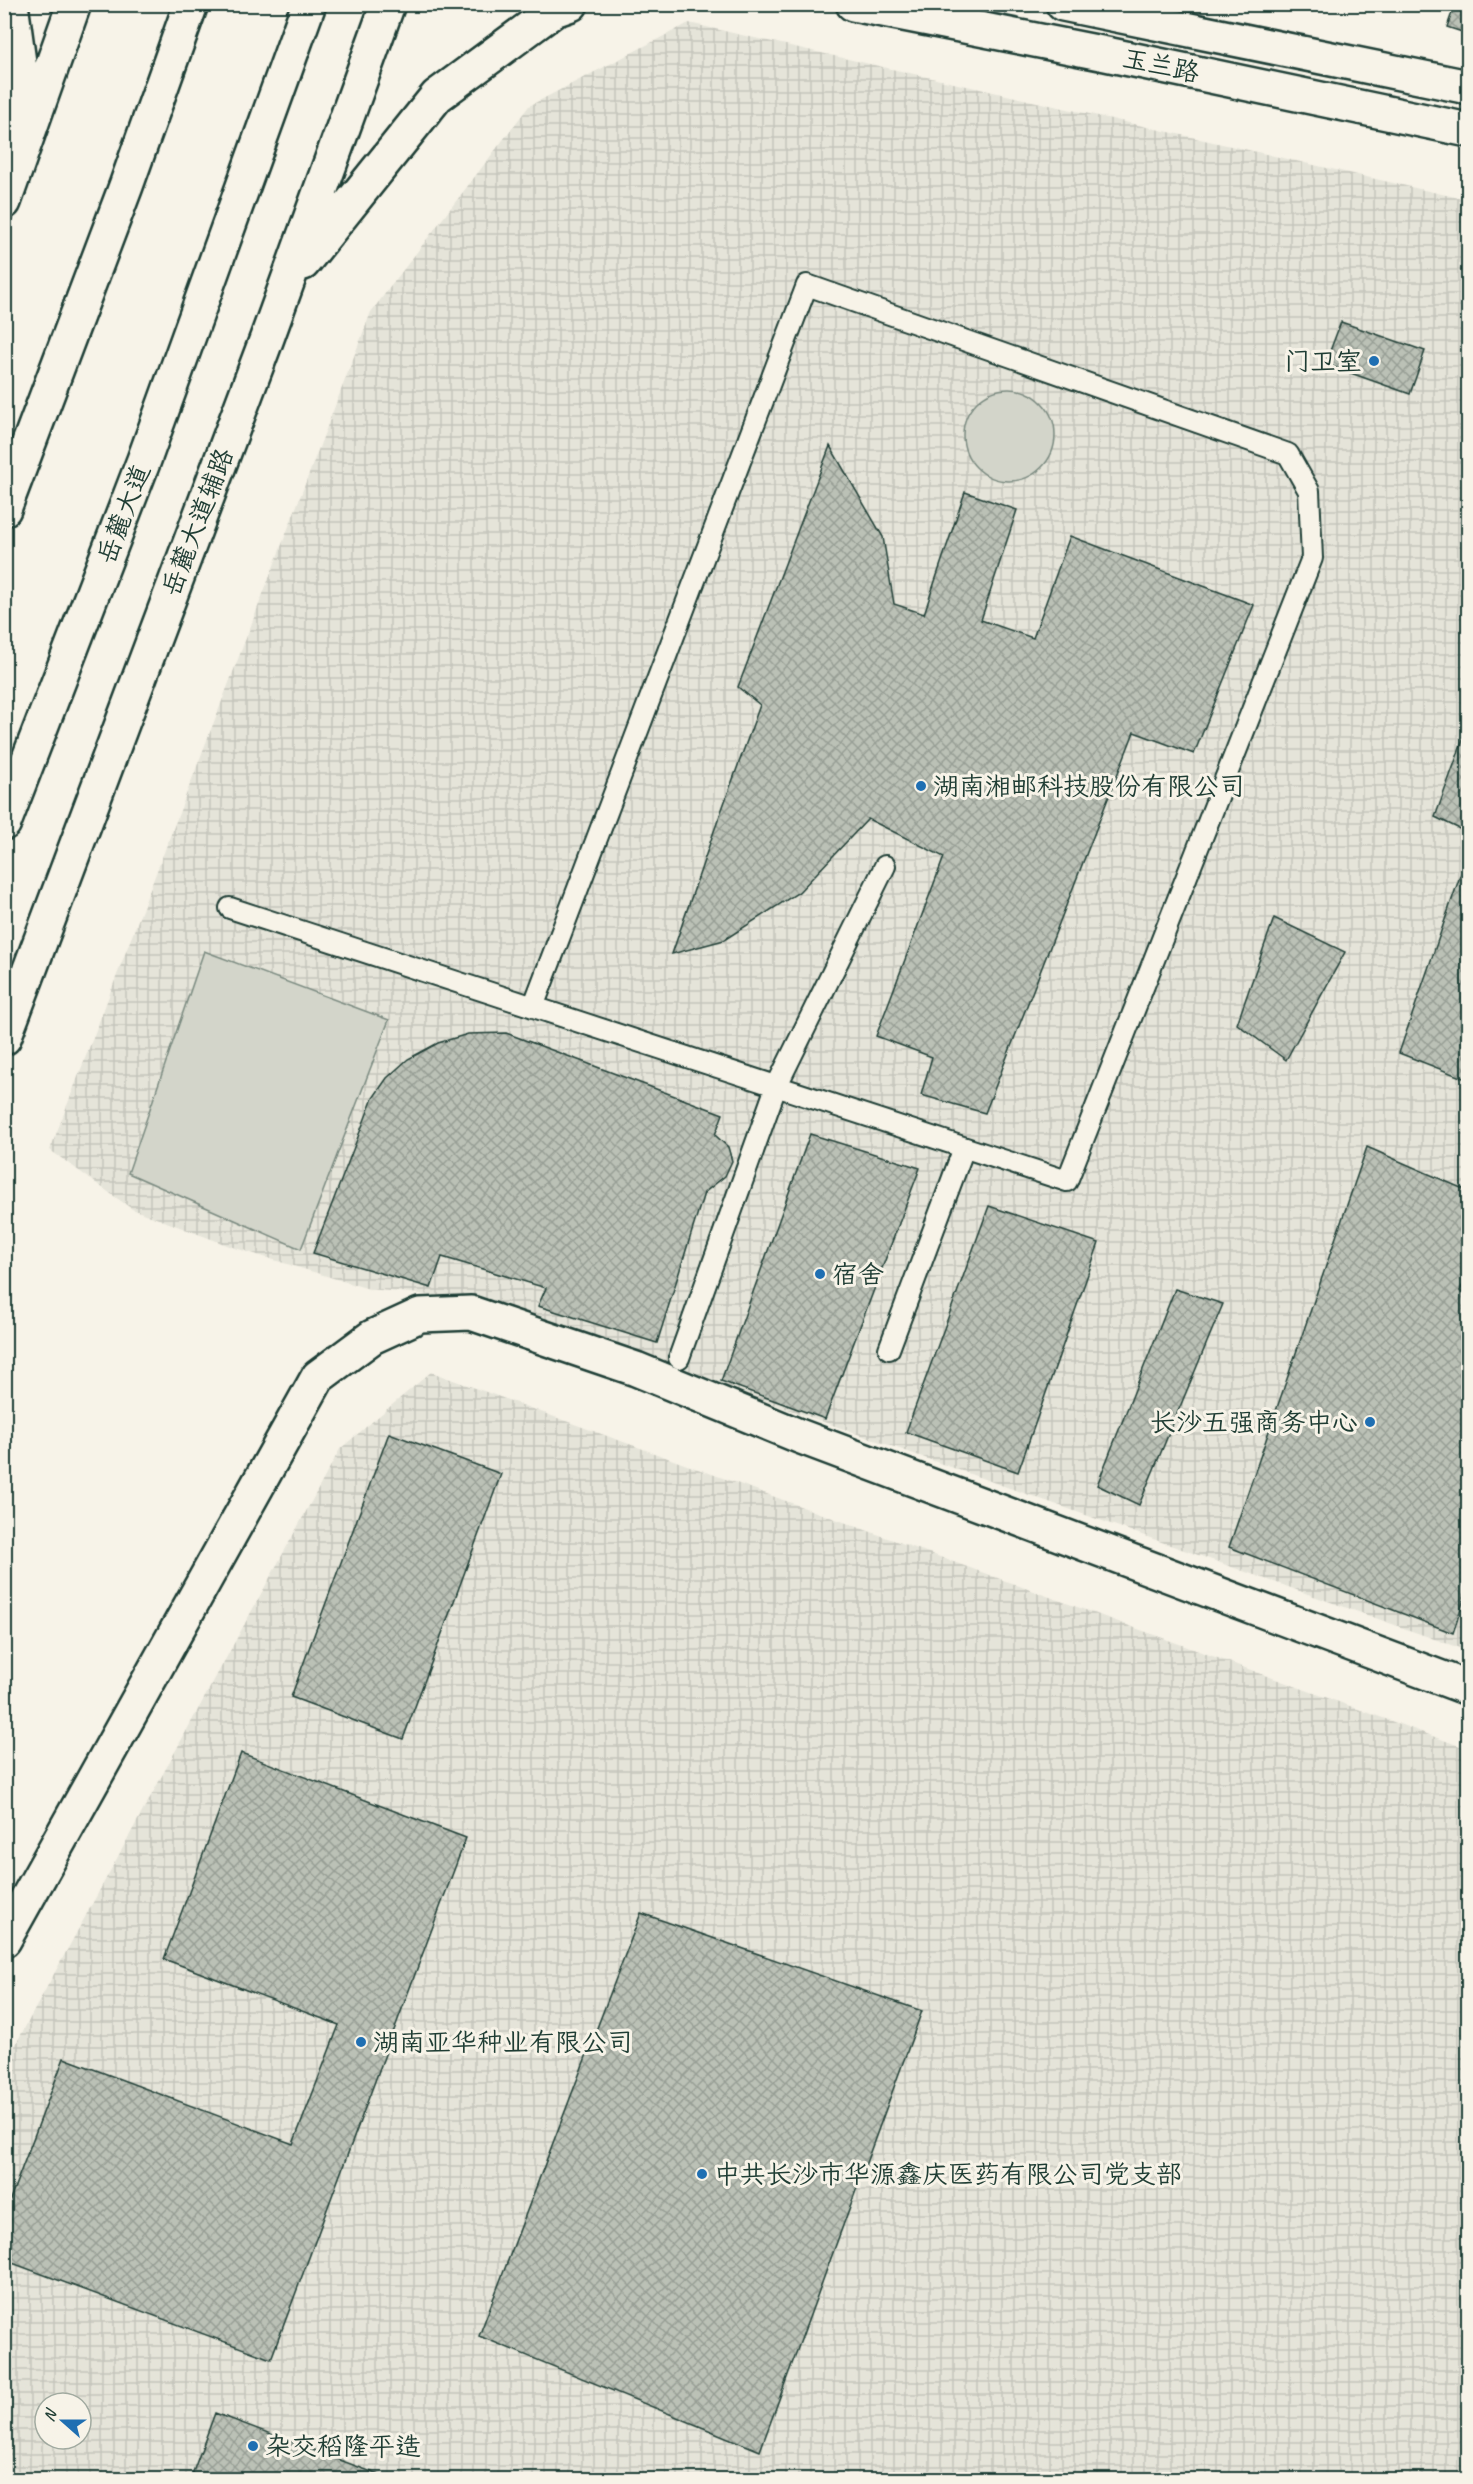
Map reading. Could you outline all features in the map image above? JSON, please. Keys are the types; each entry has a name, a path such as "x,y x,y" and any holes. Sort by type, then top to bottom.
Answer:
{"main road":[{"path":"11,4 28,134"},
{"path":"4,201 74,4"},
{"path":"4,509 126,186 190,4"},
{"name":"岳麓大道","path":"4,824 144,460 309,4"},
{"name":"岳麓大道辅路","path":"4,1038 388,4"},
{"path":"286,283 437,96 554,10 570,4"},
{"name":"玉兰路","path":"853,4 1468,130"},
{"name":"玉兰路","path":"1063,4 1468,87"},
{"path":"4,1940 318,1377 372,1337 420,1315 471,1312 636,1370 799,1436 1468,1688"}],"lane":[{"path":"230,908 776,1087 1066,1181 1312,558 1309,491 1288,454 807,285 533,1007"},
{"path":"679,1358 776,1087 885,866"},
{"path":"889,1349 964,1148"}],"shaded area":[{"path":"689,23 1468,200 1468,1651 481,1300 369,1289 235,1248 132,1209 50,1150 371,312 529,106"},
{"path":"1009,389 1026,393 1041,403 1051,418 1055,435 1051,452 1041,467 1026,477 1009,481 992,477 977,467 967,452 963,435 967,418 977,403 992,393"},
{"path":"204,951 389,1020 301,1249 128,1173"},
{"path":"431,1372 1468,1749 1468,2479 5,2480 5,2064 340,1449"}],"building":[{"path":"1455,4 1468,4 1468,34 1447,27"},
{"name":"门卫室","path":"1341,322 1425,351 1410,394 1325,364"},
{"name":"湖南湘邮科技股份有限公司","path":"830,446 883,537 894,604 924,614 965,492 1017,510 981,620 1033,638 1070,536 1254,605 1194,754 1134,732 985,1113 921,1095 932,1057 876,1036 944,857 868,819 799,892 724,940 672,954 760,705 738,687"},
{"path":"1468,726 1468,833 1435,817"},
{"path":"1468,853 1468,1080 1399,1053"},
{"path":"1274,918 1345,952 1286,1060 1237,1024"},
{"path":"506,1033 723,1114 715,1135 728,1147 732,1161 725,1176 704,1193 657,1343 538,1306 546,1288 442,1257 431,1288 313,1253 373,1098 387,1078 408,1059 438,1043 468,1034"},
{"name":"宿舍","path":"810,1134 920,1168 825,1419 721,1381"},
{"name":"长沙五强商务中心","path":"1367,1147 1468,1191 1468,1274 1460,1291 1468,1297 1468,1587 1453,1633 1229,1547"},
{"name":"宿舍","path":"989,1206 1099,1243 1018,1472 906,1432"},
{"path":"1175,1289 1223,1304 1139,1505 1097,1485"},
{"path":"389,1433 501,1474 403,1739 291,1697"},
{"name":"湖南亚华种业有限公司","path":"241,1753 466,1838 271,2359 4,2260 4,2215 64,2058 293,2144 339,2025 164,1959"},
{"name":"中共长沙市华源鑫庆医药有限公司党支部","path":"641,1913 922,2011 760,2451 479,2336"},
{"name":"杂交稻隆平造","path":"215,2413 393,2480 190,2480"}],"place":[{"name":"门卫室","path":"1374,361"},
{"name":"湖南湘邮科技股份有限公司","path":"921,786"},
{"name":"宿舍","path":"820,1274"},
{"name":"长沙五强商务中心","path":"1370,1422"},
{"name":"湖南亚华种业有限公司","path":"361,2042"},
{"name":"中共长沙市华源鑫庆医药有限公司党支部","path":"702,2174"},
{"name":"杂交稻隆平造","path":"253,2446"}]}
